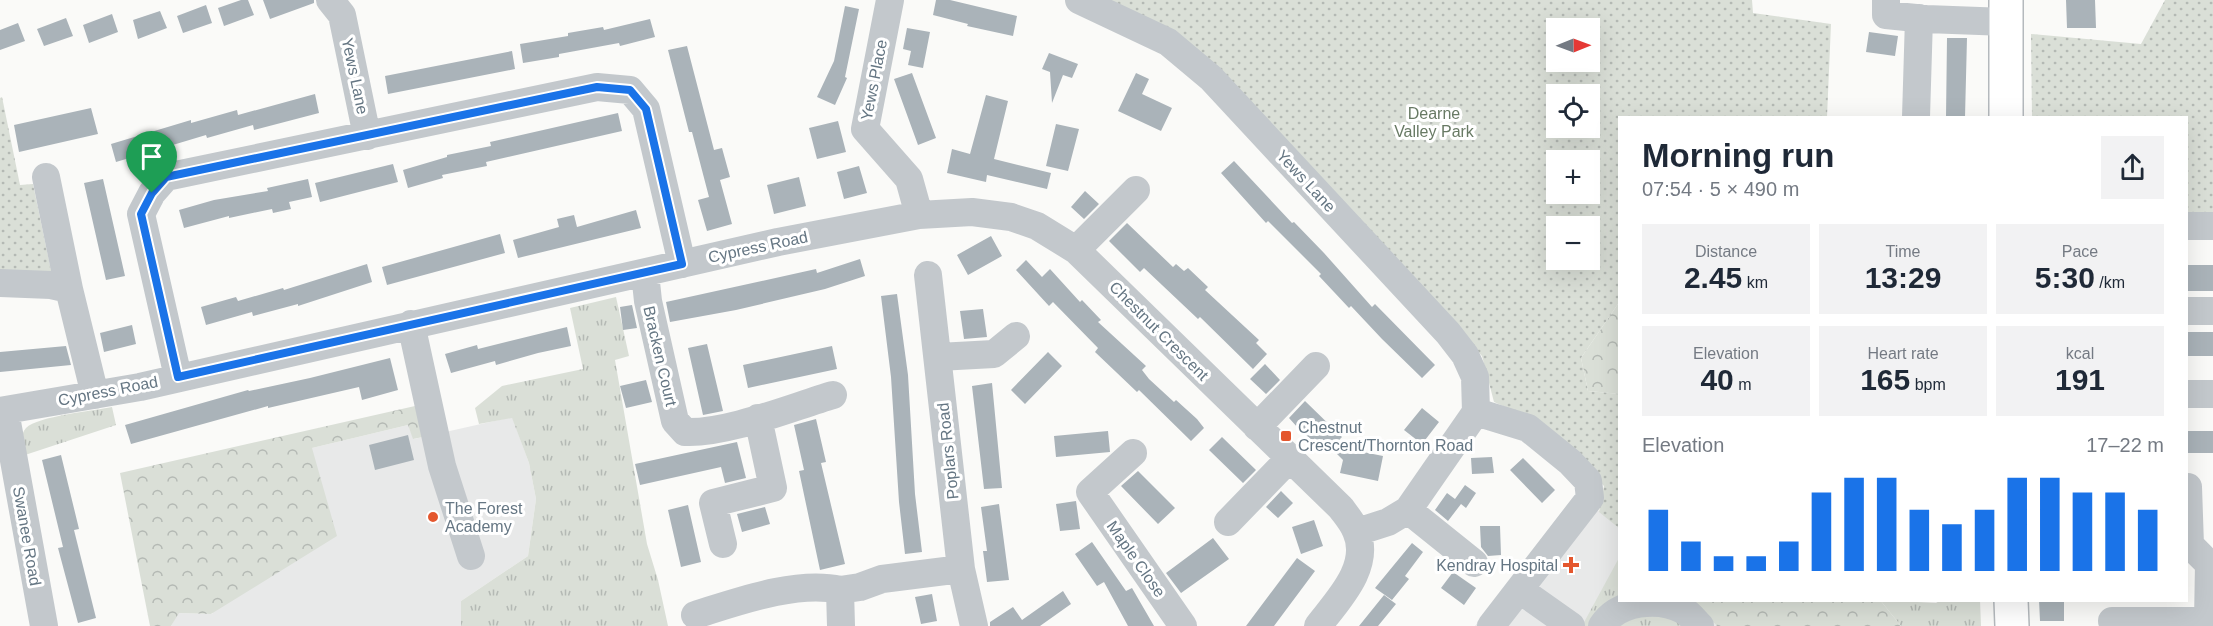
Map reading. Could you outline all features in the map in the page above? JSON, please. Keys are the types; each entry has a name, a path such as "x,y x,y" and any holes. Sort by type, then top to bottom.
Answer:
{"highway":[{"path":"2006,11 2006,116"},
{"path":"2011,602 2012,626"}],"street":[{"name":"Yews Place","path":"890,0 865,129 909,179 919,215"},
{"name":"Yews Lane","path":"1079,0 1168,42 1211,78 1448,333 1465,355 1475,377 1476,412"},
{"path":"1886,0 1886,15 2006,11"},
{"name":"Yews Lane","path":"342,5 367,136"},
{"path":"1916,116 1924,12"},
{"path":"178,377 141,214 152,193 166,177 597,87 630,90 646,109 682,264"},
{"path":"45,177 95,395"},
{"path":"1076,250 1136,190"},
{"name":"Chestnut Crescent","path":"919,215 972,212 1011,217 1037,226 1076,250 1341,508 1357,532"},
{"name":"Cypress Road","path":"3,411 95,395 778,242 919,215"},
{"path":"2188,226 2213,226"},
{"name":"Bracken Court","path":"645,273 648,301 675,421 685,432 701,432 758,418 833,394"},
{"name":"Poplars Road","path":"928,275 961,568 974,626"},
{"path":"0,284 51,285 69,289"},
{"path":"2188,311 2213,311"},
{"path":"411,324 442,466 471,556"},
{"path":"938,357 994,354 1016,336"},
{"path":"1257,427 1316,366"},
{"path":"2188,393 2213,394"},
{"name":"Swanee Road","path":"3,411 44,626"},
{"path":"1318,626 1353,580 1360,553 1357,532 1388,522 1408,510 1476,412 1528,428 1588,481 1590,498 1491,626"},
{"path":"723,544 713,503 773,488 758,418"},
{"name":"Maple Close","path":"1133,453 1090,492 1183,626"},
{"path":"1228,522 1289,459"},
{"path":"2112,621 2208,621 2209,564 2190,545 2196,487"},
{"path":"1408,510 1474,564"},
{"path":"696,615 784,591 829,588 840,590 860,587 882,579 961,568"},
{"path":"840,590 841,626"},
{"path":"1520,590 1571,626"},
{"path":"1602,626 1625,606 1660,602 1685,610 1700,626"}],"shaded area":[{"name":"The Forest Academy","path":"512,417 529,463 536,499 528,556 461,601 461,626 171,626 178,613 212,614 312,448 408,425 414,439"},
{"name":"Kendray Hospital","path":"1577,492 1618,527 1618,602 1693,602 1717,626 1475,626"}],"green space":[{"name":"Dearne Valley Park","path":"1106,0 1752,0 1753,13 1831,24 1827,116 1618,116 1618,304 1581,358 1588,391 1618,394 1618,527 1599,512 1604,486 1546,425 1494,402 1482,356 1261,114"},
{"path":"2165,0 2213,0 2213,218 2188,218 2188,116 2032,116 2031,34 2141,44"},
{"path":"2,97 20,185 33,184 52,275 0,281 0,98"},
{"path":"616,297 629,356 615,360 647,544 668,626 461,626 461,601 528,556 536,499 529,463 512,418 479,424 475,408 502,386 583,369 570,308"},
{"path":"1618,304 1618,394 1588,391 1581,358"},
{"path":"415,406 428,436 413,439 408,425 312,448 337,536 211,614 179,613 171,626 150,626 120,473"},
{"path":"112,407 116,425 25,455 22,434 32,424 53,417"},
{"path":"1618,560 1618,602 1596,626 1582,626"},
{"path":"1693,602 1882,602 1901,626 1717,626"},
{"path":"1882,602 1980,602 1981,626 1901,626"},
{"path":"1654,610 1688,626 1616,626"}],"building":[{"path":"241,0 248,0 254,15 224,26 218,8"},
{"path":"263,0 314,0 314,3 270,19"},
{"path":"936,0 950,0 1017,16 1013,36 967,26 968,24 933,15"},
{"path":"2066,0 2095,0 2096,28 2067,28"},
{"path":"206,5 212,23 183,33 177,16"},
{"path":"845,6 859,9 845,77 847,78 835,105 817,97 834,61"},
{"path":"160,11 167,28 138,39 133,20"},
{"path":"112,14 118,32 89,43 83,25"},
{"path":"66,18 73,36 44,46 37,29"},
{"path":"650,19 655,37 620,46 619,43 523,63 520,44 603,27 604,30"},
{"path":"18,23 25,41 0,50 0,30"},
{"path":"907,28 930,32 923,68 908,65 911,51 903,49"},
{"path":"1869,32 1898,36 1895,56 1866,52"},
{"path":"1947,38 1967,38 1965,116 1946,116"},
{"path":"687,46 714,150 722,148 730,177 720,180 732,224 707,231 698,200 709,197 692,132 689,132 668,50"},
{"path":"512,51 515,69 388,94 385,76"},
{"path":"1049,53 1078,64 1072,78 1063,75 1052,103 1050,72 1042,69"},
{"path":"912,73 936,138 918,145 894,79"},
{"path":"1136,73 1149,79 1142,94 1172,108 1161,131 1118,111"},
{"path":"315,94 319,113 254,130 253,125 207,138 206,135 116,162 111,144 191,120 191,123 237,110 238,115"},
{"path":"986,95 1008,101 994,159 1051,173 1047,189 987,175 986,182 947,173 952,149 970,154"},
{"path":"91,108 98,134 19,152 14,125"},
{"path":"618,113 622,131 486,162 487,166 442,175 443,178 408,188 403,170 447,157 447,155 491,146 490,142"},
{"path":"838,121 846,152 817,159 809,128"},
{"path":"1056,124 1079,129 1068,171 1046,166"},
{"path":"1234,161 1292,223 1294,222 1324,253 1372,307 1375,304 1435,365 1422,378 1351,306 1349,308 1319,276 1321,274 1268,221 1266,223 1221,173"},
{"path":"393,164 398,182 320,202 315,183"},
{"path":"859,166 867,193 844,199 837,172"},
{"path":"799,177 806,206 774,214 767,185"},
{"path":"103,179 125,276 106,280 84,183"},
{"path":"308,179 312,197 289,202 291,209 273,213 272,209 229,218 229,216 184,228 179,210 214,200 268,191 267,188"},
{"path":"1085,191 1099,204 1084,219 1071,207"},
{"path":"636,210 641,228 518,258 513,240 559,227 557,219 574,215 577,227"},
{"path":"1127,223 1173,267 1176,264 1184,271 1188,268 1208,287 1205,290 1259,340 1256,343 1267,354 1253,369 1200,317 1198,319 1144,268 1140,272 1109,241"},
{"path":"500,234 505,253 387,285 382,267"},
{"path":"991,236 1002,256 968,275 957,255"},
{"path":"860,259 865,276 825,289 736,310 670,322 666,302 816,269 817,273"},
{"path":"1026,260 1042,277 1050,269 1080,302 1082,300 1101,320 1098,322 1146,366 1142,370 1149,379 1197,419 1204,428 1191,441 1139,390 1137,392 1095,352 1098,348 1053,302 1049,306 1016,270"},
{"path":"367,264 372,282 298,306 298,304 253,316 252,312 206,325 201,307 236,297 238,301 283,288 284,290"},
{"path":"2188,265 2213,265 2213,291 2188,291"},
{"path":"897,294 908,375 915,494 922,552 905,554 899,502 891,377 881,296"},
{"path":"632,305 637,328 623,330 620,307"},
{"path":"983,309 987,337 964,339 960,311"},
{"path":"132,325 136,344 104,352 100,333"},
{"path":"567,327 571,346 496,365 495,361 451,373 445,354 477,345 478,349"},
{"path":"2188,332 2213,332 2213,356 2188,356"},
{"path":"707,344 723,411 703,415 688,348"},
{"path":"66,346 71,365 0,372 0,352"},
{"path":"832,346 837,369 748,388 743,365"},
{"path":"1048,352 1062,366 1025,404 1011,390"},
{"path":"390,358 398,390 362,400 359,387 268,408 268,406 131,444 125,425 248,390 310,378"},
{"path":"1265,364 1280,380 1266,394 1250,379"},
{"path":"646,380 652,402 626,408 620,386"},
{"path":"992,383 1002,488 984,489 972,386"},
{"path":"1305,401 1342,437 1333,446 1383,456 1378,481 1340,473 1343,460 1322,439 1317,445 1298,428 1289,418"},
{"path":"1422,408 1439,422 1422,444 1404,430"},
{"path":"816,419 826,462 821,463 845,564 820,570 799,471 804,470 794,425"},
{"path":"1108,431 1110,452 1056,457 1054,436"},
{"path":"2188,431 2213,431 2213,453 2188,453"},
{"path":"408,435 414,460 375,470 369,445"},
{"path":"1222,437 1256,470 1243,483 1209,450"},
{"path":"737,442 746,478 725,483 721,467 640,485 635,464"},
{"path":"61,455 79,529 74,530 96,618 78,623 58,548 63,547 42,460"},
{"path":"1492,457 1494,473 1472,474 1471,458"},
{"path":"1523,458 1555,490 1542,503 1510,470"},
{"path":"1138,471 1175,508 1158,524 1121,486"},
{"path":"1465,485 1476,493 1466,508 1461,504 1448,521 1435,510 1447,493 1455,499"},
{"path":"1281,491 1293,503 1278,518 1266,507"},
{"path":"1076,501 1080,529 1060,531 1056,504"},
{"path":"999,504 1009,580 987,582 983,551 987,551 981,507"},
{"path":"688,505 701,562 681,567 668,510"},
{"path":"765,507 770,524 742,532 737,514"},
{"path":"1314,520 1323,546 1301,554 1292,527"},
{"path":"1480,526 1500,526 1501,555 1488,556 1481,547"},
{"path":"1213,538 1229,559 1181,593 1166,573"},
{"path":"1092,542 1126,591 1132,588 1154,626 1128,626 1104,582 1097,586 1075,554"},
{"path":"1412,543 1423,552 1405,576 1409,579 1392,600 1375,588"},
{"path":"1297,558 1315,571 1274,626 1246,626"},
{"path":"1453,572 1476,588 1464,605 1441,588"},
{"path":"1063,591 1071,604 1040,626 990,626 990,622 1013,607 1022,620"},
{"path":"932,594 937,621 921,624 915,597"},
{"path":"1384,595 1396,604 1378,626 1359,626"},
{"path":"2039,602 2064,602 2064,621 2040,621"}],"place":[{"name":"Chestnut Crescent/Thornton Road","path":"1286,436"},
{"name":"The Forest Academy","path":"433,517"},
{"name":"Kendray Hospital","path":"1571,565"}],"route":[{"path":"597,87 630,90 646,109 682,264 178,377 141,214 152,193 166,177 597,87"}]}
